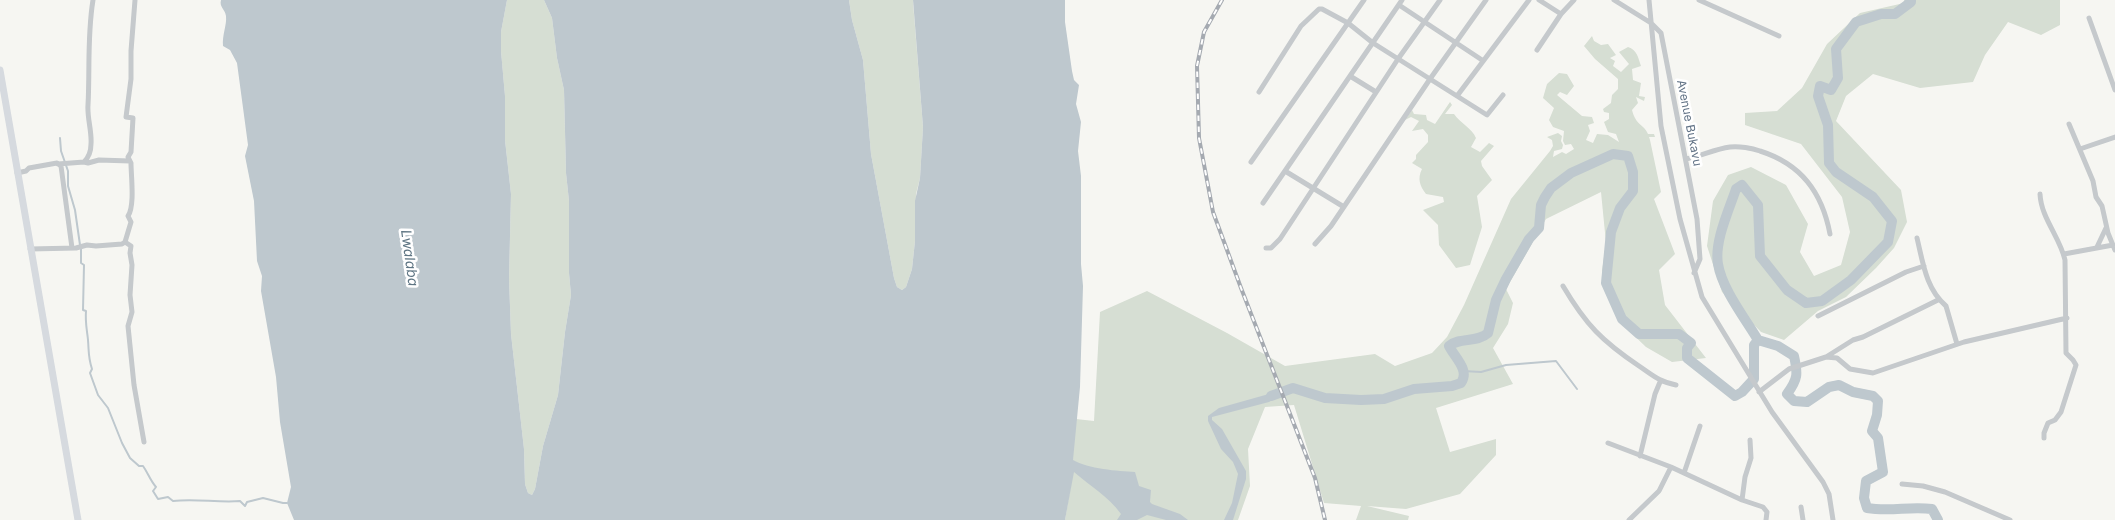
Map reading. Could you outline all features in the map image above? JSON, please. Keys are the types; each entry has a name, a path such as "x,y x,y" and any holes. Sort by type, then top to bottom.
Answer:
{"main road":[{"path":"0,70 77,518"}],"street":[{"path":"84,162 88,157 91,143 87,106 89,96 88,48 93,0"},
{"path":"125,242 131,222 128,216 131,212 131,201 130,161 128,157 131,152 134,118 126,117 131,79 135,0"},
{"path":"1251,162 1364,0"},
{"path":"1266,248 1271,248 1280,239 1398,59 1440,0"},
{"path":"1315,244 1331,226 1486,0"},
{"path":"1457,96 1482,60 1529,0"},
{"path":"1539,0 1560,14"},
{"path":"1537,50 1560,14 1574,0"},
{"name":"Avenue Bukavu","path":"1614,0 1651,23 1659,30 1662,40 1698,227 1700,264 1694,273"},
{"path":"1649,0 1661,126 1680,219 1702,297 1758,391 1823,482 1829,494 1833,520"},
{"path":"1699,0 1779,36"},
{"path":"1263,203 1400,3 1424,22 1482,60"},
{"path":"1259,92 1301,26 1319,9 1334,14 1373,43 1487,115 1503,95"},
{"path":"2089,18 2115,90"},
{"path":"1350,76 1376,92"},
{"path":"2064,254 2114,247 2102,206 2097,199 2093,181 2080,149 2073,138 2069,124"},
{"path":"2080,149 2115,137"},
{"path":"1686,159 1731,147 1772,154 1794,167 1813,189 1822,203 1830,234"},
{"path":"17,173 26,171 29,168 57,164 88,163 100,160 130,161"},
{"path":"57,164 61,166 62,171 72,248"},
{"path":"1286,171 1344,207"},
{"path":"2040,194 2040,206 2064,254 2067,318 2066,353 2074,360 2076,366 2060,412 2055,420 2048,423 2044,438"},
{"path":"2098,248 2107,227"},
{"path":"1917,238 1930,285 1938,300 1946,306 1956,344"},
{"path":"30,249 72,248 87,245 122,244 125,242"},
{"path":"125,242 131,247 130,295 132,312 128,326 134,386 144,442"},
{"path":"1818,316 1906,272 1924,266"},
{"path":"1563,286 1587,322 1608,345 1660,382 1676,385"},
{"path":"1758,391 1789,368 1826,357 1853,340 1861,338 1938,300"},
{"path":"1826,357 1837,358 1850,368 1872,373 1956,344 2067,318"},
{"path":"1640,456 1655,394 1660,382"},
{"path":"1684,473 1700,426"},
{"path":"1742,500 1745,477 1751,458 1750,440"},
{"path":"1608,443 1671,467 1742,500 1763,507 1767,512 1766,520"},
{"path":"1629,520 1659,491 1671,467"},
{"path":"1902,484 1923,486 1945,492 2010,520"},
{"path":"1801,508 1803,520"}],"shaded area":[{"path":"507,0 544,0 552,18 557,58 564,90 571,295 558,395 543,446 535,489 532,495 528,493 525,484 524,449 511,334 509,279 511,194 505,140 505,96 501,51 501,32"},
{"path":"849,0 913,0 923,127 920,178 916,194 915,241 912,269 906,287 902,290 897,287 894,278 871,154 863,60 852,20"},
{"path":"1904,0 2060,0 2060,25 2041,35 2008,22 1985,55 1973,82 1920,88 1873,74 1846,96 1836,121 1901,190 1907,222 1894,248 1846,297 1818,311 1784,340 1761,332 1722,292 1707,246 1713,201 1728,175 1751,167 1786,185 1808,224 1800,252 1814,276 1841,265 1850,232 1842,197 1801,144 1745,125 1745,113 1777,111 1802,88 1827,44 1860,13 1904,3"},
{"path":"1592,36 1594,41 1601,45 1608,44 1616,55 1610,58 1615,61 1613,66 1621,72 1629,64 1619,52 1628,47 1631,48 1639,60 1641,66 1632,69 1633,80 1641,83 1639,96 1645,97 1644,101 1636,97 1638,103 1632,110 1638,122 1648,134 1654,134 1655,137 1649,137 1661,192 1654,199 1675,254 1659,270 1665,305 1706,358 1672,362 1646,347 1623,325 1602,271 1606,243 1601,192 1546,219 1506,289 1513,303 1508,324 1493,348 1513,384 1436,408 1450,452 1496,439 1496,455 1460,494 1406,509 1367,506 1409,516 1408,520 1356,520 1361,506 1324,503 1294,405 1265,407 1248,449 1250,486 1238,520 1065,520 1073,472 1073,445 1076,419 1094,421 1100,312 1147,291 1285,366 1375,354 1395,366 1432,353 1447,337 1464,305 1511,199 1553,146 1552,140 1547,137 1558,133 1562,136 1562,149 1554,151 1553,157 1562,152 1566,154 1574,149 1571,144 1565,145 1563,141 1564,131 1553,127 1549,120 1554,108 1543,98 1547,84 1559,73 1567,74 1574,86 1567,95 1560,92 1557,95 1582,116 1592,117 1594,123 1588,125 1590,131 1586,140 1593,143 1597,134 1608,135 1619,142 1616,134 1608,132 1604,122 1609,119 1609,113 1604,112 1603,109 1611,103 1612,95 1618,89 1618,79 1595,59 1584,46"},
{"path":"1450,102 1452,105 1445,114 1454,114 1472,131 1476,138 1471,147 1480,152 1489,143 1494,146 1481,161 1482,166 1492,180 1477,196 1482,227 1470,265 1456,268 1439,245 1438,225 1423,210 1444,202 1443,197 1426,194 1420,182 1422,169 1412,163 1416,159 1416,155 1428,142 1428,135 1423,129 1412,131 1419,121 1411,117 1405,120 1412,110 1414,114 1426,115 1427,120 1435,124"}],"water":[{"name":"Lwalaba","path":"221,0 507,0 501,32 501,51 505,96 505,140 511,194 509,279 511,334 524,449 525,484 528,493 532,495 535,489 543,446 558,395 571,295 564,90 557,58 552,18 544,0 849,0 852,20 863,60 871,154 894,278 897,287 902,290 906,287 912,269 915,241 915,201 920,178 923,127 913,0 1065,0 1065,22 1074,80 1079,85 1076,104 1081,122 1078,151 1081,176 1081,264 1083,286 1080,387 1073,460 1095,467 1135,472 1139,486 1151,490 1150,502 1152,504 1180,514 1188,520 1166,520 1147,515 1137,520 1117,520 1121,514 1116,508 1105,496 1074,472 1065,520 294,520 287,503 291,487 280,422 276,377 261,291 262,276 257,261 254,201 245,156 248,145 237,63 230,50 223,46 226,16"},
{"path":"1283,390 1276,398 1269,402 1212,417 1212,420 1222,429 1246,471 1246,479 1233,520 1224,520 1232,503 1238,474 1233,462 1221,449 1208,421 1208,416 1219,408"}],"waterway":[{"path":"1758,340 1729,293 1720,274 1718,264 1717,255 1720,236 1736,189 1742,185 1758,205 1760,256 1787,290 1806,303 1822,301 1851,280 1888,242 1892,221 1873,197 1836,172 1829,163 1828,125 1818,96 1820,86 1831,90 1838,78 1836,49 1856,22 1881,14 1895,14 1911,2 1911,0"},
{"path":"60,138 61,151 68,171 68,186 75,210 80,245"},
{"path":"1271,396 1293,388 1325,398 1384,399 1414,389 1452,386 1461,383 1464,373 1463,369 1449,346 1453,343 1479,338 1488,333 1496,300 1529,239 1539,228 1541,205 1551,188 1571,173 1613,154 1628,156 1633,172 1633,191 1620,208 1611,232 1606,283 1622,319 1639,334 1679,334 1691,343 1687,348 1687,358 1735,396 1742,392 1754,379 1754,345 1758,340 1778,346 1794,356 1796,376 1787,394 1794,401 1807,402 1829,387 1839,385 1853,392 1873,396 1878,401 1877,415 1872,431 1878,438 1883,472 1866,481 1864,498 1867,508 1932,509 1938,520"},
{"path":"81,248 81,263 84,265 83,310 86,311 92,369 90,373 98,395 108,408 130,458 139,466 143,466 156,487 153,491 158,499 168,497 173,501 240,501 245,506 247,502 263,498 287,503"},
{"path":"1463,371 1481,372 1506,365 1556,361 1577,389"}],"railway":[{"path":"1222,0 1204,32 1197,66 1199,138 1213,212 1315,478 1325,520"}]}
